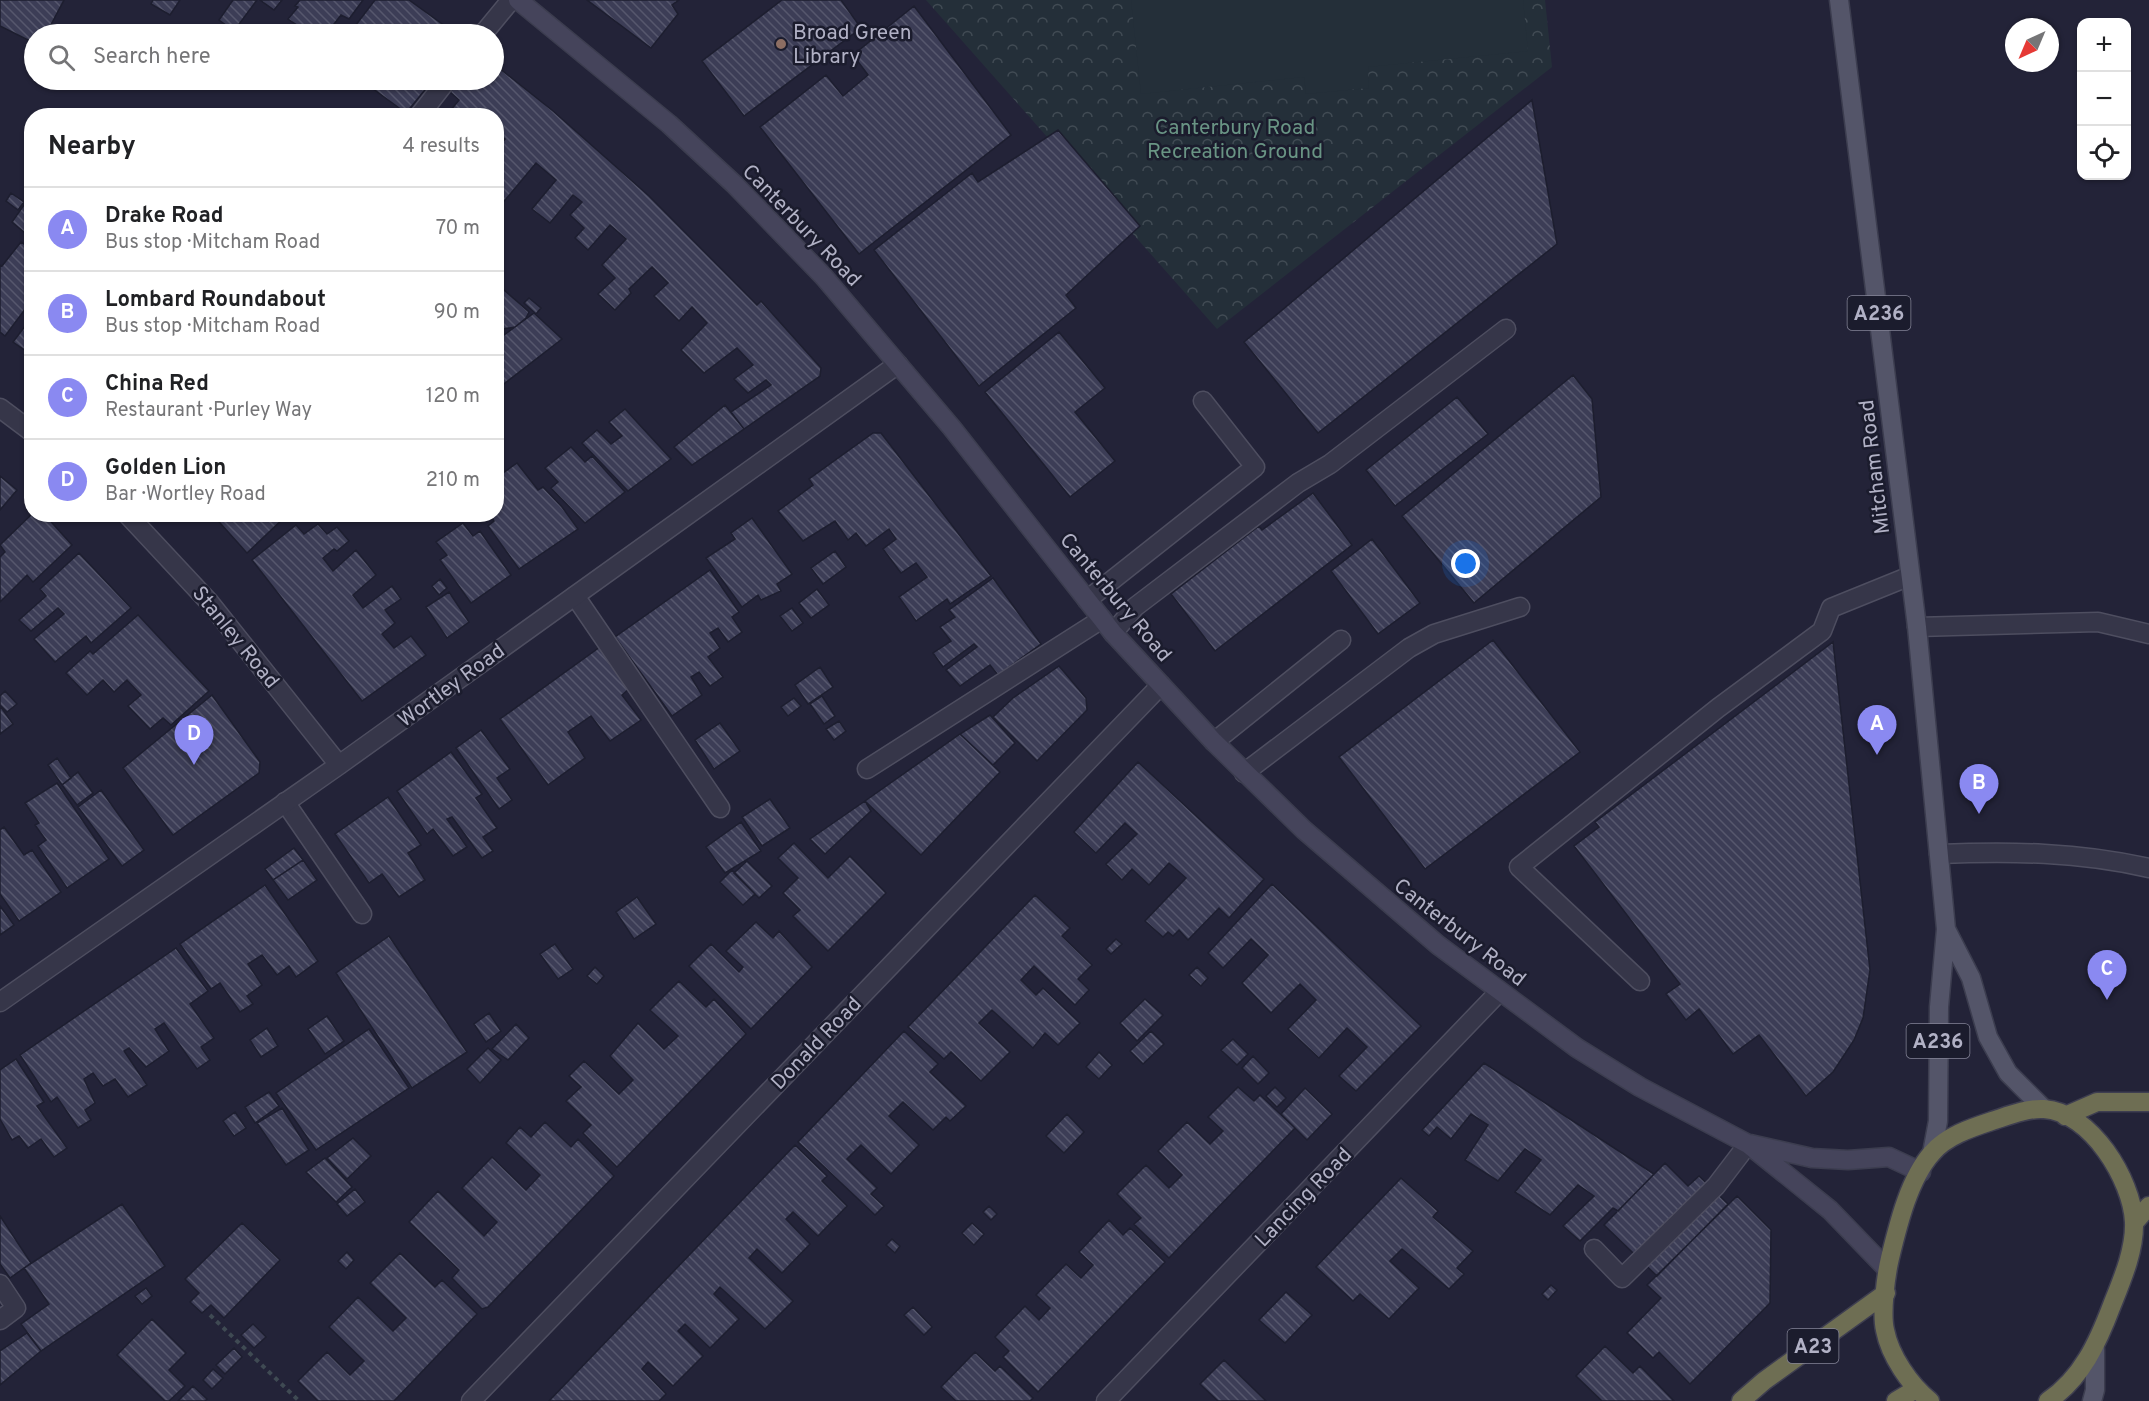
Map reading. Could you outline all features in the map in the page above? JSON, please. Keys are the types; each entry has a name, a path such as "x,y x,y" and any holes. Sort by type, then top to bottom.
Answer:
{"highway":[{"path":"2065,1116 2097,1102 2149,1102"},
{"path":"1930,1401 1916,1389 1897,1360 1884,1329 1887,1269 1902,1213 1932,1153 1953,1136 2018,1113 2044,1109 2065,1116 2091,1133 2114,1161 2127,1192 2134,1223 2125,1273 2095,1349 2062,1392 2048,1401"},
{"path":"2134,1223 2149,1206"},
{"name":"A23","path":"1741,1401 1764,1381 1886,1293"},
{"path":"1896,1401 1916,1389"}],"main road":[{"name":"Mitcham Road","path":"1839,0 1917,627 1946,929 1939,1007 1938,1121 1932,1153"},
{"name":"Mitcham Road","path":"1946,929 1971,978 1988,1037 2008,1073 2044,1109"},
{"path":"2092,1401 2095,1390 2095,1349"}],"street":[{"path":"491,24 511,0"},
{"name":"Canterbury Road","path":"518,0 613,75 734,184 824,277 898,364 1107,626 1244,773 1372,891 1499,992 1577,1048 1640,1087 1748,1144 1830,1210 1887,1269"},
{"path":"424,108 439,90"},
{"path":"867,769 1135,607 1298,483 1330,464 1506,329"},
{"name":"Wortley Road","path":"0,1002 339,765 898,364"},
{"path":"1087,600 1255,467 1203,401"},
{"path":"0,408 24,426"},
{"name":"Stanley Road","path":"135,522 203,594 339,765"},
{"path":"1640,981 1519,867 1718,708 1822,631 1831,608 1910,576"},
{"path":"576,596 720,808"},
{"path":"1244,773 1409,648 1434,634 1520,607"},
{"path":"1917,627 2098,622 2149,634"},
{"path":"1214,742 1341,640"},
{"name":"Donald Road","path":"471,1401 1161,685"},
{"path":"285,802 362,914"},
{"path":"1939,854 2012,851 2067,854 2149,868"},
{"name":"Lancing Road","path":"1106,1401 1499,992"},
{"path":"1594,1250 1622,1278 1716,1186 1748,1144"},
{"name":"Canterbury Road","path":"1748,1144 1812,1158 1848,1160 1889,1157 1921,1172"},
{"path":"0,1284 16,1308 0,1320"}],"path":[{"path":"210,1315 298,1401"}],"green space":[{"name":"Canterbury Road Recreation Ground","path":"926,0 1545,0 1552,67 1217,329"},
{"path":"1131,0 1523,0 1528,51 1368,67 1369,88 1306,94 1304,77 1141,94"}],"building":[{"path":"0,0 64,0 51,24 24,24 24,38 0,26"},
{"path":"153,0 180,0 170,15 151,4"},
{"path":"233,0 257,0 239,24 224,24 219,20"},
{"path":"260,0 282,0 274,10"},
{"path":"300,0 363,0 349,19 341,15 334,24 295,24 288,19 298,7 295,6"},
{"path":"375,0 409,0 442,24 357,24"},
{"path":"587,0 679,0 672,5 678,14 651,48"},
{"name":"Broad Green Library","path":"782,0 841,0 861,28 744,116 702,61"},
{"path":"914,6 1011,135 859,254 760,127 826,75 843,96 868,75 853,55"},
{"path":"504,72 553,111 649,196 757,305 761,301 821,368 820,376 744,429 731,412 771,385 766,380 748,393 734,379 753,365 737,348 704,373 681,350 707,323 692,307 679,321 654,296 668,283 652,267 629,289 631,293 615,310 598,294 615,278 602,265 626,239 610,225 588,250 575,238 584,228 570,215 582,202 573,195 550,223 532,209 556,180 536,163 504,201 504,108 452,108 459,100 450,92 452,90 504,90"},
{"path":"375,90 425,90 410,108 399,108"},
{"path":"1532,100 1557,244 1318,433 1244,342"},
{"path":"1058,130 1140,226 1066,295 1076,308 979,386 874,250 972,173 978,182"},
{"path":"11,193 24,202 18,210 6,201"},
{"path":"24,205 24,232 12,222"},
{"path":"21,242 24,244 24,311 5,336 0,332 0,265 2,266"},
{"path":"504,290 529,312 526,318 515,327 504,329"},
{"path":"529,298 541,308 536,314 524,303"},
{"path":"534,313 562,339 504,384 504,335"},
{"path":"24,328 24,350 13,342"},
{"path":"1059,332 1105,388 1075,412 1115,461 1070,497 985,392"},
{"path":"1573,375 1592,399 1601,497 1474,603 1402,516"},
{"path":"1457,397 1488,434 1395,506 1366,470"},
{"path":"725,405 744,429 692,465 674,447"},
{"path":"625,409 671,459 628,491 582,443 597,430 611,444 622,436 609,422"},
{"path":"873,433 881,433 991,576 950,604 947,599 916,621 899,597 927,577 916,563 901,573 883,549 896,539 889,529 866,546 856,533 848,540 835,521 803,541 778,511 813,485 809,479"},
{"path":"571,447 585,462 592,456 625,492 585,523 551,488 558,482 545,468"},
{"path":"517,463 538,490 543,487 562,507 578,529 519,569 488,526 493,522 504,522 504,472"},
{"path":"0,476 17,490 0,510"},
{"path":"1313,493 1352,545 1215,651 1171,594 1259,526 1262,530"},
{"path":"752,518 792,574 777,584 781,591 761,600 758,595 742,607 706,558 735,539 731,533"},
{"path":"24,522 51,522 72,545 33,582 27,575 0,602 0,557 5,552 0,545"},
{"path":"219,522 280,522 247,553"},
{"path":"463,523 473,536 480,531 511,575 471,603 440,560 447,555 436,542"},
{"path":"318,524 327,534 337,527 349,541 337,551 334,549 323,558 333,571 356,550 376,575 353,595 363,608 392,586 401,599 385,610 395,623 382,634 394,648 411,636 426,655 362,701 252,560 296,525 304,534"},
{"path":"1372,539 1420,603 1378,634 1331,571"},
{"path":"835,551 846,567 823,584 811,568"},
{"path":"79,553 131,608 91,643 86,636 55,662 34,639 64,614 58,608 31,631 19,620 46,596 40,589"},
{"path":"710,570 739,612 732,617 742,632 728,642 718,628 710,633 720,648 708,657 723,677 710,686 699,672 691,677 702,695 672,716 615,637"},
{"path":"993,578 1041,644 998,675 990,665 960,686 946,670 977,647 974,644 943,667 933,653 951,641 940,627 955,617 949,610"},
{"path":"440,579 447,588 439,595 432,586"},
{"path":"817,589 829,605 811,618 799,603"},
{"path":"449,592 469,622 447,638 426,607"},
{"path":"792,608 803,623 792,631 780,616"},
{"path":"138,615 209,691 171,725 163,718 150,729 128,706 141,695 127,680 114,692 103,680 87,695 66,673 90,651 93,654"},
{"path":"1493,640 1580,752 1425,869 1339,757"},
{"path":"1833,642 1870,970 1863,1018 1854,1040 1833,1072 1806,1096 1759,1035 1733,1054 1699,1009 1686,1020 1666,994 1680,984 1574,846 1599,827 1595,822"},
{"path":"600,647 630,688 622,695 641,720 610,741 591,716 568,732 585,758 548,785 500,719"},
{"path":"1059,666 1086,698 1087,710 1037,761 993,717 1013,698"},
{"path":"820,667 833,687 808,704 795,685"},
{"path":"5,691 17,704 7,712 0,705 0,696"},
{"path":"212,695 260,762 259,773 173,835 123,768"},
{"path":"822,696 835,716 824,724 810,704"},
{"path":"794,698 801,706 788,716 781,707"},
{"path":"0,706 13,724 0,734"},
{"path":"990,715 1015,743 993,765 960,734"},
{"path":"839,721 846,731 834,740 826,729"},
{"path":"720,723 740,751 714,769 695,740"},
{"path":"481,730 510,769 497,778 512,800 499,809 456,748"},
{"path":"960,734 1000,772 921,855 865,801"},
{"path":"451,752 482,794 476,798 497,828 483,837 493,851 482,858 452,817 447,819 467,847 453,856 433,829 427,834 397,791"},
{"path":"57,758 71,778 62,785 48,765"},
{"path":"1138,762 1264,879 1229,918 1219,908 1188,940 1179,930 1173,936 1168,932 1163,937 1145,921 1186,878 1169,863 1149,885 1132,869 1122,880 1106,864 1137,834 1125,823 1096,853 1074,832"},
{"path":"78,772 93,793 77,805 62,785"},
{"path":"57,783 109,859 67,888 38,846 46,840 35,825 39,823 25,803"},
{"path":"101,790 144,850 122,866 78,807"},
{"path":"388,797 421,845 408,853 425,880 399,897 382,874 369,883 335,834"},
{"path":"770,799 790,828 762,846 742,817"},
{"path":"865,801 871,811 825,854 810,839"},
{"path":"741,822 761,851 725,873 706,847"},
{"path":"4,827 24,855 32,850 61,892 19,921 0,894 0,830"},
{"path":"794,843 828,878 850,856 886,893 828,951 793,916 800,910 783,893 798,878 778,858"},
{"path":"294,848 303,860 273,880 265,869"},
{"path":"303,860 317,880 288,900 273,880"},
{"path":"747,861 772,886 759,898 734,873"},
{"path":"732,870 755,894 743,905 720,882"},
{"path":"1272,884 1421,1026 1356,1091 1339,1076 1367,1047 1347,1028 1319,1058 1288,1029 1316,1000 1300,984 1271,1013 1242,983 1268,955 1251,939 1223,968 1208,953"},
{"path":"265,885 318,961 296,977 289,966 277,975 262,955 248,964 262,985 247,996 253,1004 240,1012 220,983 211,989 180,944"},
{"path":"1035,895 1070,928 1062,936 1092,965 1078,979 1089,990 1075,1005 1034,966 1021,980 1036,995 1043,988 1080,1023 1058,1045 1045,1033 1033,1048 992,1010 979,1023 1010,1052 981,1081 951,1052 944,1059 908,1027"},
{"path":"637,897 656,924 634,939 616,912"},
{"path":"0,906 14,925 0,935"},
{"path":"756,922 773,938 779,931 812,967 751,1029 689,966 711,944 739,972 743,967 726,951"},
{"path":"389,936 467,1052 412,1088 336,973"},
{"path":"1116,939 1122,944 1111,954 1106,949"},
{"path":"555,944 573,969 558,979 540,954"},
{"path":"176,948 208,991 190,1004 214,1038 201,1047 210,1060 197,1069 164,1023 155,1029 169,1051 146,1067 129,1048 124,1051 147,1085 128,1097 115,1079 103,1086 93,1073 84,1079 95,1103 85,1110 91,1120 78,1128 57,1097 51,1102 20,1055"},
{"path":"595,967 604,976 597,984 587,976"},
{"path":"1197,967 1208,978 1201,986 1189,975"},
{"path":"679,981 706,1007 714,999 746,1034 617,1167 583,1133 591,1125 566,1101 581,1087 569,1076 584,1061 619,1094 633,1080 610,1056 638,1023 664,1049 678,1036 650,1010"},
{"path":"1145,999 1163,1015 1137,1041 1120,1023"},
{"path":"489,1013 501,1031 486,1042 474,1024"},
{"path":"327,1016 344,1041 325,1054 308,1029"},
{"path":"516,1024 529,1038 508,1060 492,1049"},
{"path":"267,1028 278,1046 261,1057 250,1040"},
{"path":"369,1029 409,1088 316,1150 276,1093"},
{"path":"904,1031 938,1064 930,1072 966,1106 950,1121 946,1117 933,1130 903,1102 889,1116 919,1145 891,1174 861,1145 847,1159 877,1188 871,1194 884,1206 875,1215 798,1142"},
{"path":"1151,1031 1164,1044 1143,1064 1130,1051"},
{"path":"1233,1039 1248,1054 1237,1065 1221,1050"},
{"path":"488,1048 501,1060 480,1083 467,1069"},
{"path":"1099,1052 1112,1065 1099,1079 1086,1067"},
{"path":"1253,1056 1269,1073 1258,1084 1242,1068"},
{"path":"16,1059 44,1102 37,1106 67,1148 54,1157 41,1139 28,1148 19,1136 12,1140 0,1119 0,1070"},
{"path":"1484,1063 1654,1174 1618,1211 1613,1208 1580,1241 1563,1226 1594,1196 1578,1185 1550,1215 1515,1192 1541,1160 1525,1149 1498,1181 1465,1160 1488,1125 1471,1114 1451,1139 1437,1127 1429,1136 1422,1130"},
{"path":"1238,1087 1254,1101 1260,1095 1295,1128 1169,1258 1134,1224 1141,1218 1117,1194 1146,1165 1169,1188 1182,1175 1158,1151 1187,1122 1210,1144 1223,1131 1208,1117"},
{"path":"1275,1087 1286,1098 1277,1107 1266,1096"},
{"path":"1305,1088 1332,1114 1307,1140 1281,1114"},
{"path":"269,1092 279,1106 255,1123 245,1107"},
{"path":"282,1108 309,1150 286,1165 257,1123"},
{"path":"235,1112 246,1128 234,1136 223,1121"},
{"path":"1067,1114 1084,1132 1064,1153 1046,1136"},
{"path":"545,1122 571,1147 578,1139 614,1176 488,1307 482,1309 452,1278 459,1270 409,1222 438,1191 484,1236 497,1222 462,1188 492,1157 526,1190 540,1175 506,1143 520,1127 531,1137"},
{"path":"353,1138 371,1156 347,1179 327,1158"},
{"path":"795,1145 827,1176 822,1181 847,1206 818,1236 793,1212 786,1219 810,1244 782,1273 757,1249 749,1258 793,1301 765,1329 720,1287 714,1294 739,1319 710,1348 685,1324 678,1331 703,1356 673,1386 648,1362 642,1369 666,1394 659,1401 549,1401"},
{"path":"325,1158 352,1187 336,1202 306,1172"},
{"path":"1665,1163 1688,1186 1699,1176 1728,1204 1657,1276 1604,1225"},
{"path":"1401,1178 1438,1211 1433,1217 1473,1251 1457,1268 1464,1274 1449,1289 1402,1249 1390,1261 1419,1288 1389,1319 1360,1294 1353,1301 1316,1267"},
{"path":"355,1189 365,1202 347,1216 337,1204"},
{"path":"1737,1196 1771,1230 1770,1303 1690,1384 1659,1352 1653,1358 1627,1333 1661,1298 1647,1285"},
{"path":"122,1204 165,1266 41,1351 21,1324 49,1304 24,1268"},
{"path":"989,1206 997,1214 991,1220 983,1212"},
{"path":"0,1216 31,1263 10,1278 0,1264"},
{"path":"1109,1220 1123,1235 1130,1228 1165,1262 1038,1392 1003,1357 1009,1351 995,1337 1025,1306 1039,1320 1050,1308 1036,1295 1066,1264 1081,1278 1093,1265 1079,1252"},
{"path":"242,1223 280,1260 224,1318 211,1305 202,1313 190,1302 199,1293 185,1279"},
{"path":"972,1223 984,1234 974,1245 962,1233"},
{"path":"892,1239 900,1246 895,1253 886,1245"},
{"path":"347,1252 354,1260 346,1269 338,1261"},
{"path":"400,1253 435,1287 442,1280 477,1314 394,1401 318,1401 298,1381 327,1352 350,1375 364,1361 329,1327 358,1297 393,1331 406,1318 370,1283"},
{"path":"1551,1285 1557,1290 1548,1300 1542,1294"},
{"path":"146,1288 152,1296 142,1304 135,1296"},
{"path":"1286,1292 1312,1315 1285,1343 1259,1320"},
{"path":"913,1307 932,1327 924,1335 904,1315"},
{"path":"152,1319 186,1353 169,1370 185,1386 169,1401 165,1401 117,1355"},
{"path":"253,1324 266,1337 254,1348 241,1335"},
{"path":"27,1333 41,1351 0,1385 0,1351"},
{"path":"1605,1346 1633,1373 1640,1366 1674,1401 1602,1401 1576,1376"},
{"path":"234,1348 242,1357 225,1374 216,1365"},
{"path":"975,1352 995,1371 1000,1366 1033,1398 1030,1401 956,1401 941,1387"},
{"path":"1224,1360 1266,1401 1218,1401 1200,1384"},
{"path":"213,1369 223,1378 212,1389 203,1380"},
{"path":"193,1386 207,1399 205,1401 178,1401"}],"place":[{"name":"Broad Green Library","path":"781,44"},
{"name":"Drake Road","path":"1877,755"},
{"name":"Golden Lion","path":"194,765"},
{"name":"Lombard Roundabout","path":"1979,814"},
{"name":"China Red","path":"2107,1000"}]}
